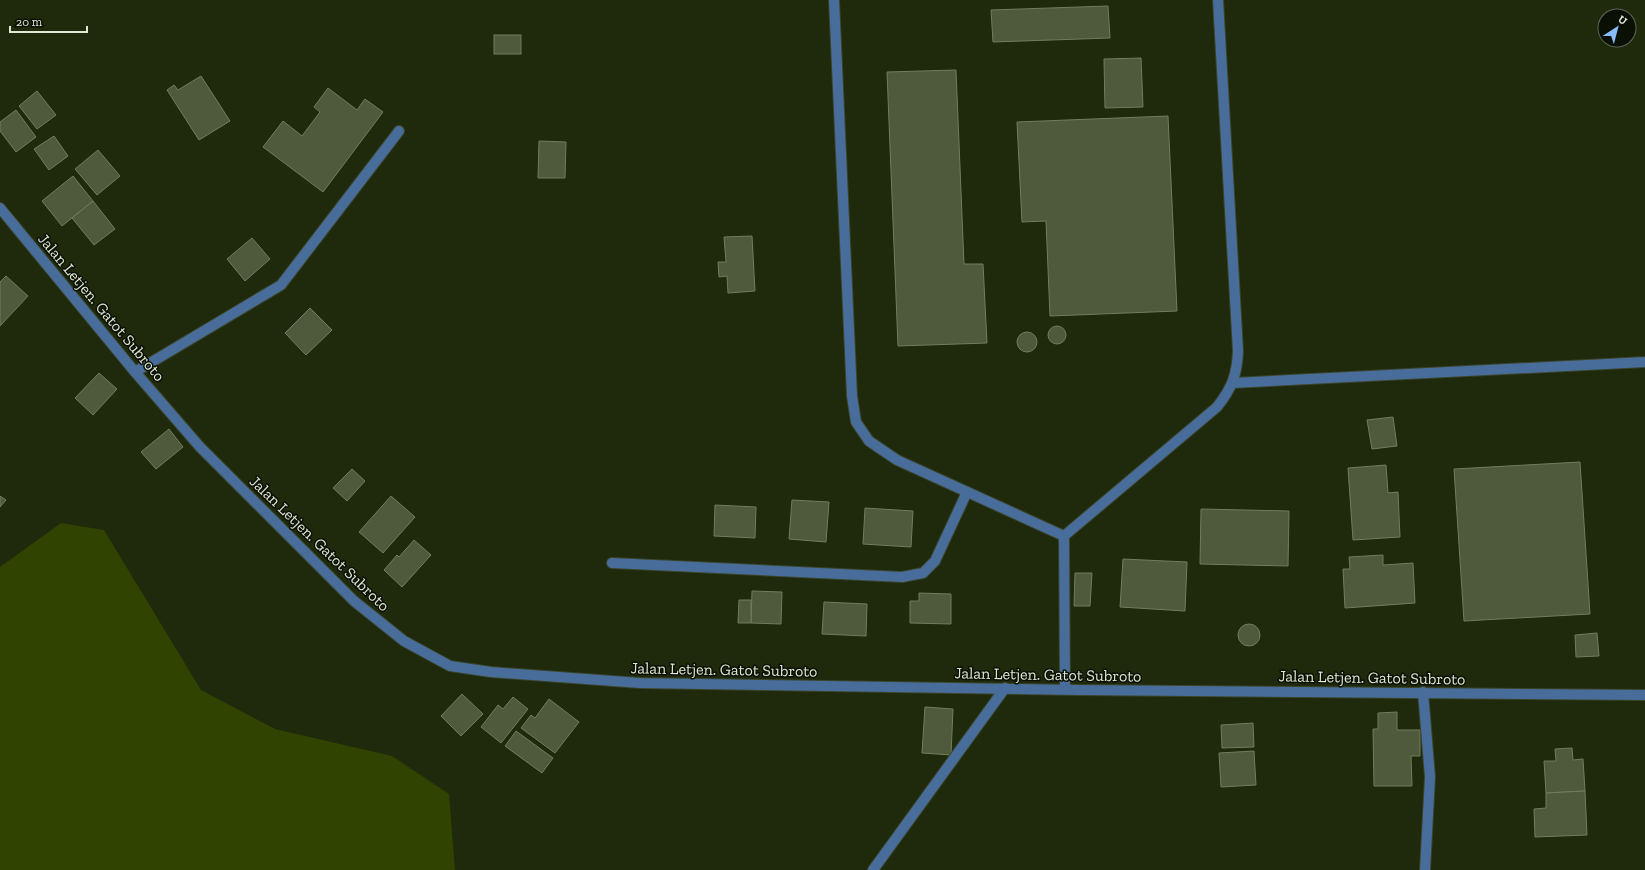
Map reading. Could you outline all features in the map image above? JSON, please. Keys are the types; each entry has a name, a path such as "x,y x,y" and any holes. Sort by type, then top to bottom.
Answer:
{"street":[{"path":"834,0 852,396 856,422 869,441 897,460 1064,536"},
{"path":"1064,536 1217,407 1227,395 1233,383 1237,367 1238,351 1218,0"},
{"path":"136,372 281,285 399,131"},
{"name":"Jalan Letjen. Gatot Subroto","path":"0,209 200,447 354,600 404,640 450,666 498,672 640,683 1065,690 1645,695"},
{"path":"1233,383 1645,362"},
{"path":"612,563 902,577 923,573 934,561 967,492"},
{"path":"1064,536 1065,690"},
{"path":"873,870 1005,688"},
{"path":"1423,692 1430,777 1425,870"}],"green space":[{"path":"61,523 104,530 201,690 275,729 392,756 449,794 455,870 0,870 0,567"}],"building":[{"path":"1108,6 1110,38 993,42 991,10"},
{"path":"494,35 521,35 521,54 494,54"},
{"path":"1141,58 1143,107 1105,108 1104,59"},
{"path":"956,70 964,264 983,264 987,343 898,346 887,72"},
{"path":"201,76 230,121 199,140 167,90 174,85 178,90"},
{"path":"328,88 357,110 365,99 383,112 323,192 263,147 283,121 302,136 320,112 314,107"},
{"path":"37,91 56,115 37,129 19,106"},
{"path":"16,110 36,137 16,152 0,131 0,122"},
{"path":"1168,116 1177,311 1050,316 1046,221 1022,222 1017,122"},
{"path":"54,136 68,156 49,170 34,149"},
{"path":"539,141 566,142 565,178 538,178"},
{"path":"98,150 120,176 97,195 75,169"},
{"path":"73,176 93,201 62,226 42,201"},
{"path":"93,201 115,229 94,245 72,218"},
{"path":"752,236 755,291 728,293 727,276 719,277 718,262 726,262 724,237"},
{"path":"252,238 270,259 245,281 227,259"},
{"path":"6,276 28,296 0,326 0,282"},
{"path":"310,308 332,330 306,355 285,333"},
{"path":"1057,326 1063,329 1066,335 1063,341 1057,344 1051,341 1048,335 1051,329"},
{"path":"1027,332 1034,335 1037,342 1034,349 1027,352 1020,349 1017,342 1020,335"},
{"path":"99,373 117,389 93,415 75,398"},
{"path":"1393,417 1397,446 1372,449 1367,420"},
{"path":"169,429 183,447 156,469 141,452"},
{"path":"1580,462 1590,614 1464,621 1454,469"},
{"path":"1386,465 1388,493 1398,492 1400,537 1353,540 1348,468"},
{"path":"352,469 365,481 347,501 333,488"},
{"path":"0,496 6,500 0,507"},
{"path":"391,496 415,517 383,553 359,532"},
{"path":"792,500 829,502 826,542 789,539"},
{"path":"715,505 756,507 755,538 714,536"},
{"path":"865,508 913,511 911,547 863,544"},
{"path":"1201,509 1289,511 1288,566 1200,564"},
{"path":"414,540 431,555 402,587 384,570 397,555 399,557"},
{"path":"1383,555 1383,565 1413,563 1415,603 1345,608 1343,569 1350,569 1349,557"},
{"path":"1123,559 1187,562 1185,611 1120,607"},
{"path":"1075,573 1092,573 1090,606 1074,606"},
{"path":"752,591 782,592 781,624 751,623"},
{"path":"919,593 951,594 951,624 910,623 910,601 919,601"},
{"path":"739,600 751,600 751,623 738,623"},
{"path":"824,602 867,604 866,636 822,634"},
{"path":"1249,624 1253,625 1259,631 1259,639 1253,645 1249,646 1245,645 1239,639 1238,635 1239,631 1245,625"},
{"path":"1597,633 1599,656 1576,657 1575,635"},
{"path":"462,694 483,714 461,736 441,716"},
{"path":"513,697 528,709 501,743 481,727 498,705 503,709"},
{"path":"549,699 579,722 555,753 521,728 531,715 535,718"},
{"path":"925,707 953,709 951,755 922,753"},
{"path":"1397,712 1397,730 1420,730 1420,756 1411,756 1412,786 1374,786 1373,729 1378,729 1378,713"},
{"path":"1253,723 1254,747 1222,748 1221,725"},
{"path":"516,731 553,758 542,773 505,746"},
{"path":"1572,748 1573,760 1583,759 1585,791 1546,793 1544,761 1556,761 1555,749"},
{"path":"1254,751 1256,785 1221,787 1219,753"},
{"path":"1585,791 1587,835 1535,837 1534,809 1546,808 1546,793"}]}
